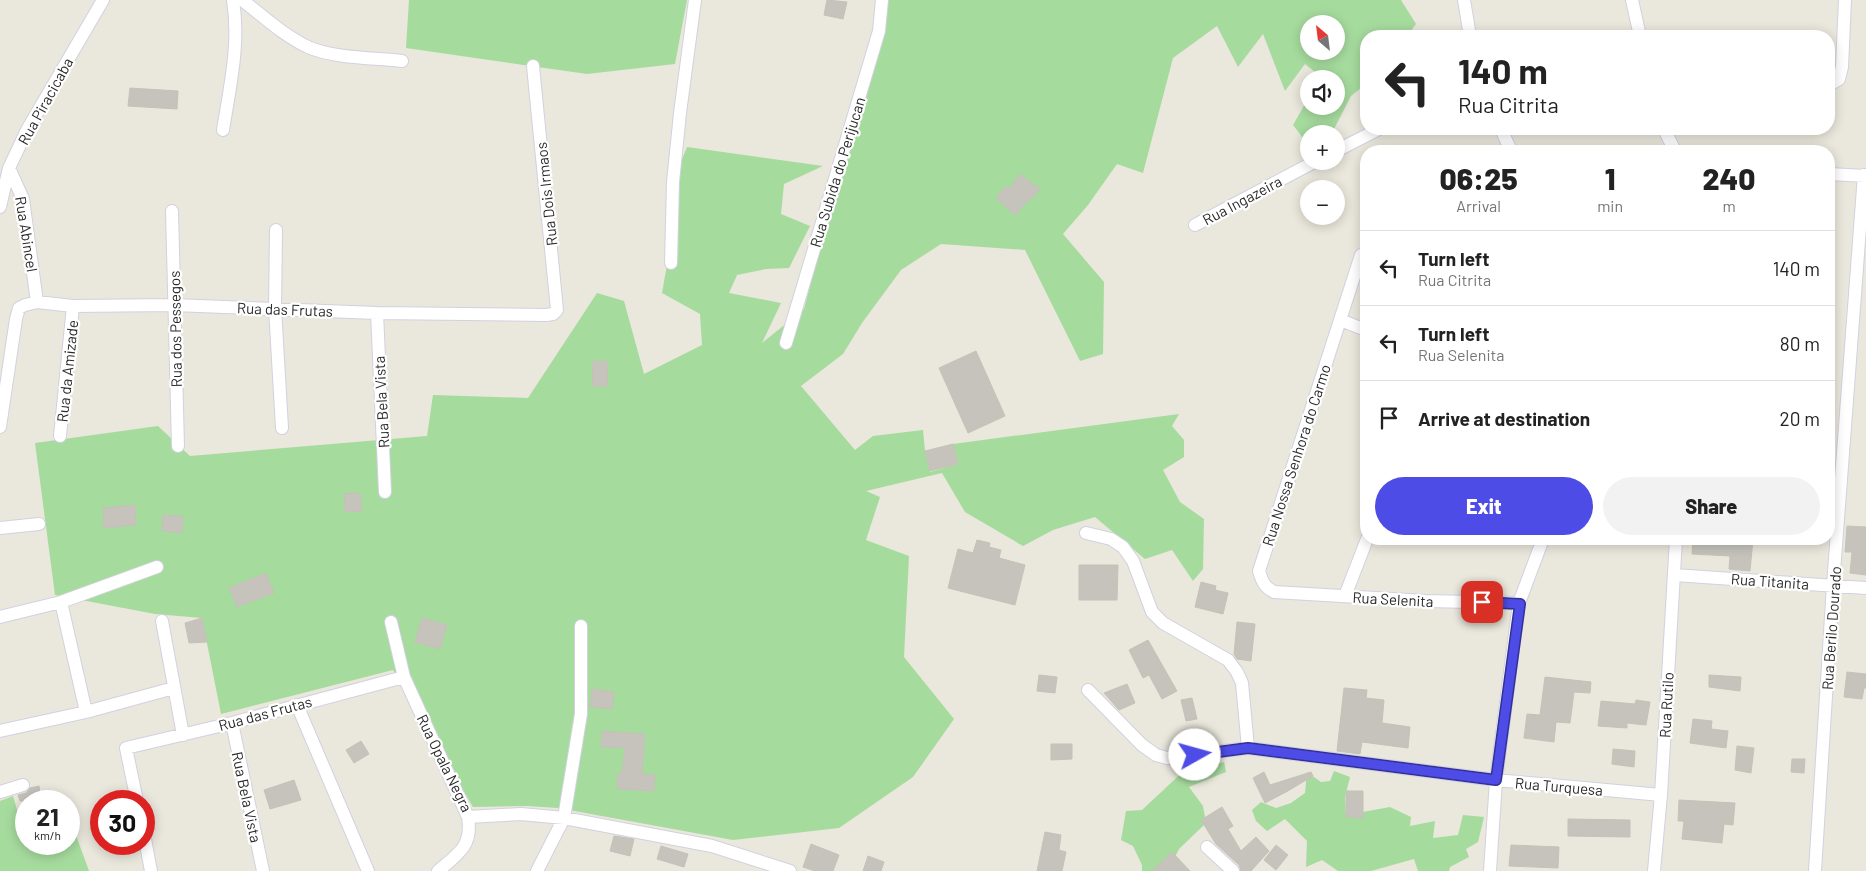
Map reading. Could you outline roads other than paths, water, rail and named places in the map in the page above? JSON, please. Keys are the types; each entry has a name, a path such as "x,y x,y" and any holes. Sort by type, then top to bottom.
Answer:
{"street":[{"name":"Rua Piracicaba","path":"0,207 4,169 103,0"},
{"path":"224,130 235,54 236,22 233,0"},
{"path":"242,0 287,34 308,47 331,53 402,61"},
{"path":"671,263 673,182 695,0"},
{"name":"Rua Subida do Perijucan","path":"786,343 879,31 882,0"},
{"path":"1464,0 1469,30"},
{"path":"1632,0 1639,30"},
{"path":"1835,81 1839,79 1842,67 1845,0"},
{"name":"Rua Dois Irmaos","path":"533,66 557,310 554,314 546,315"},
{"path":"1345,146 1367,135"},
{"name":"Rua Abincel","path":"4,169 23,199 31,303"},
{"name":"Rua Ingazeira","path":"1195,225 1300,169"},
{"path":"1835,174 1865,176"},
{"name":"Rua Berilo Dourado","path":"1815,871 1833,585 1865,176"},
{"name":"Rua dos Pessegos","path":"172,211 178,446"},
{"path":"276,230 275,308 282,428"},
{"name":"Rua Nossa Senhora do Carmo","path":"1267,588 1259,571 1360,258"},
{"path":"0,428 16,319 20,308 31,303"},
{"name":"Rua das Frutas","path":"31,303 73,306 174,305 377,313 546,315"},
{"name":"Rua da Amizade","path":"60,436 73,306"},
{"name":"Rua Bela Vista","path":"377,313 385,492"},
{"path":"1340,320 1360,328"},
{"path":"0,528 39,524"},
{"path":"1086,533 1111,539 1123,547 1133,561 1152,612 1163,624 1228,660 1242,683 1248,748"},
{"path":"1345,596 1365,545"},
{"path":"1490,871 1496,780 1520,604 1541,545"},
{"name":"Rua Rutilo","path":"1654,871 1661,796 1676,545"},
{"path":"0,617 61,602 157,567"},
{"name":"Rua Titanita","path":"1674,575 1866,588"},
{"name":"Rua Selenita","path":"1267,588 1274,592 1520,604"},
{"path":"61,602 86,712"},
{"path":"162,621 183,735"},
{"name":"Rua Opala Negra","path":"391,622 404,677 468,817 521,814 564,818 712,846 790,871"},
{"path":"537,871 564,818 581,714 581,626"},
{"name":"Rua das Frutas","path":"135,790 126,748 232,723 404,677"},
{"path":"0,731 86,712 174,688"},
{"name":"Rua Turquesa","path":"1088,690 1142,744 1156,755 1167,758 1248,748 1496,780 1661,796"},
{"path":"297,705 368,871"},
{"name":"Rua Bela Vista","path":"232,723 263,871"},
{"path":"0,792 23,785"},
{"path":"438,871 460,852 466,842 470,830 468,817"},
{"path":"1207,847 1233,871"},
{"path":"148,855 151,871"}]}
